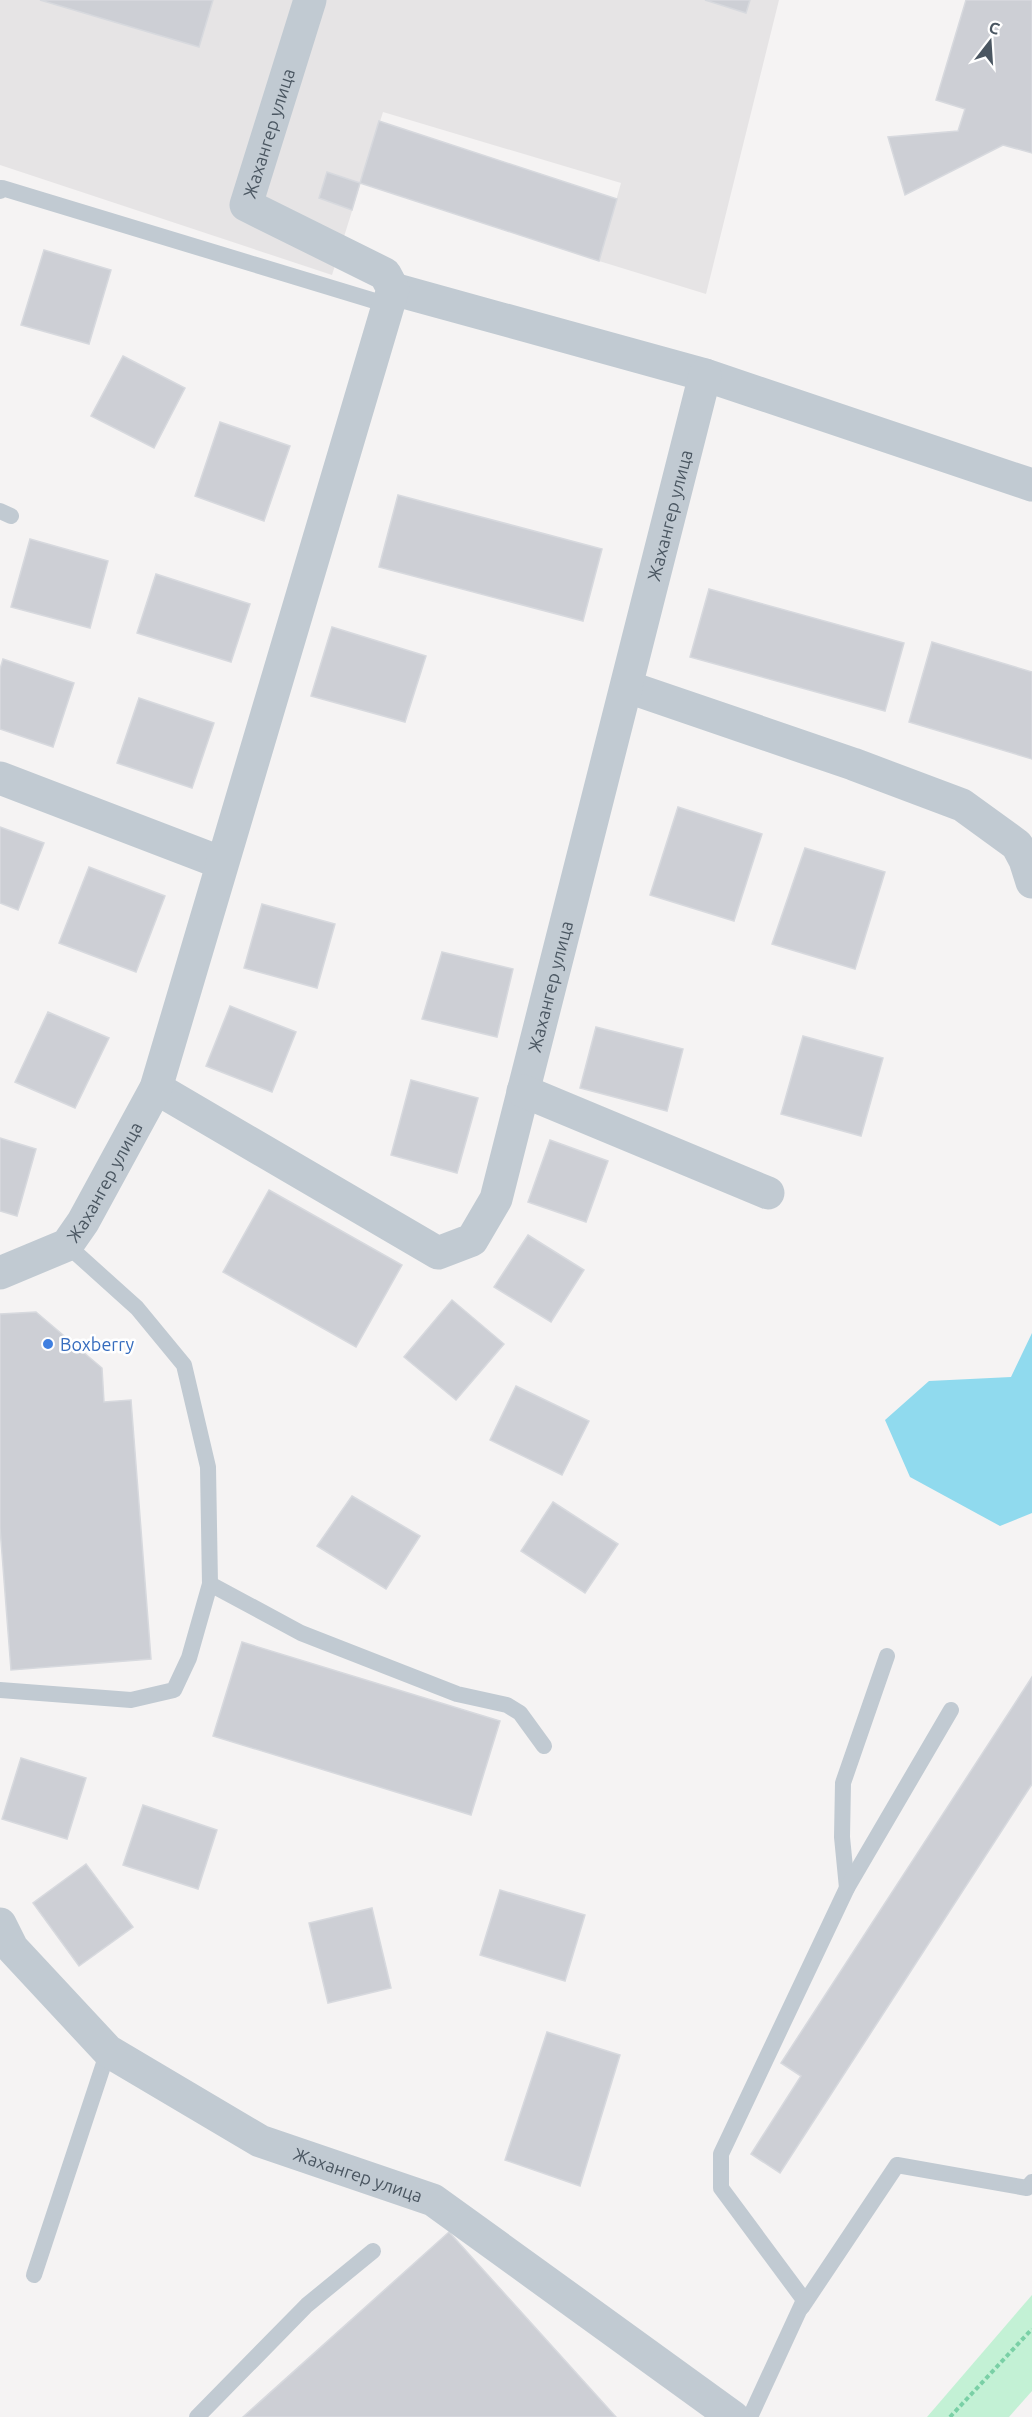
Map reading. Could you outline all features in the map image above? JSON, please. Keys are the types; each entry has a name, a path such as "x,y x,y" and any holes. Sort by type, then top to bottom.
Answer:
{"street":[{"name":"Жахангер улица","path":"0,1273 67,1245 83,1222 156,1088 390,297 385,274 246,205 310,0"},
{"path":"390,297 705,375 1032,485"},
{"name":"Жахангер улица","path":"156,1088 438,1253 472,1240 496,1199 705,375"},
{"path":"627,687 853,764 962,805 1017,845 1032,882"},
{"path":"0,778 222,863"},
{"path":"523,1091 768,1193"},
{"name":"Жахангер улица","path":"0,1924 12,1948 108,2051 260,2141 433,2200 732,2417"}],"lane":[{"path":"0,191 2,188 390,297"},
{"path":"0,1690 131,1700 174,1690 189,1658 210,1584 208,1467 184,1365 137,1308 67,1245"},
{"path":"210,1584 301,1633 457,1694 507,1705 520,1713 544,1746"},
{"path":"847,1888 842,1837 843,1783 887,1656"},
{"path":"802,2307 804,2300 721,2188 721,2154 847,1888 951,1710"},
{"path":"34,2275 108,2051"},
{"path":"750,2417 802,2307 897,2165 1027,2188 1032,2182"},
{"path":"197,2417 308,2306 373,2251"}],"path":[{"path":"950,2417 1032,2329"}],"shaded area":[{"path":"0,0 779,0 706,294 599,261 621,183 383,112 332,275 0,165"}],"green space":[{"path":"1032,2295 1032,2391 1009,2417 927,2417"}],"water":[{"path":"1032,1333 1032,1513 1000,1526 910,1477 885,1420 929,1381 1011,1377"}],"building":[{"path":"40,0 213,0 199,47"},
{"path":"705,0 750,0 746,13"},
{"path":"966,0 1032,0 1032,153 1003,145 905,195 888,137 958,131 965,109 936,100"},
{"path":"379,121 617,199 599,261 360,183"},
{"path":"327,172 360,183 352,210 319,198"},
{"path":"44,250 111,270 89,344 21,325"},
{"path":"123,356 185,388 154,448 91,416"},
{"path":"220,422 290,446 264,521 195,496"},
{"path":"398,495 602,549 583,621 379,567"},
{"path":"30,539 108,561 90,628 11,607"},
{"path":"156,574 250,604 231,662 137,633"},
{"path":"709,589 904,643 885,711 690,657"},
{"path":"332,627 426,656 405,722 311,696"},
{"path":"932,642 1032,672 1032,759 909,722"},
{"path":"3,659 74,683 53,747 0,729 0,669"},
{"path":"139,698 214,723 192,788 117,763"},
{"path":"678,807 762,834 734,921 650,895"},
{"path":"0,827 44,843 18,910 0,903"},
{"path":"805,848 885,872 855,969 772,944"},
{"path":"89,867 165,896 136,972 59,943"},
{"path":"262,904 335,924 317,988 244,968"},
{"path":"442,952 513,969 497,1037 422,1019"},
{"path":"230,1006 296,1032 272,1092 206,1066"},
{"path":"48,1012 109,1038 75,1108 15,1082"},
{"path":"596,1027 683,1049 667,1111 580,1088"},
{"path":"803,1036 883,1058 861,1136 781,1114"},
{"path":"411,1080 478,1098 457,1173 391,1155"},
{"path":"0,1138 36,1149 17,1216 0,1211"},
{"path":"550,1140 608,1161 586,1222 528,1202"},
{"path":"269,1190 402,1265 356,1347 223,1272"},
{"path":"528,1235 584,1270 551,1322 494,1287"},
{"path":"452,1300 504,1344 456,1400 404,1357"},
{"path":"36,1312 102,1368 104,1402 131,1400 151,1659 11,1670 0,1528 0,1314"},
{"path":"516,1386 589,1421 562,1475 490,1440"},
{"path":"352,1496 420,1536 386,1589 317,1546"},
{"path":"553,1502 618,1544 585,1593 521,1551"},
{"path":"242,1642 500,1721 471,1815 213,1736"},
{"path":"1032,1677 1032,1784 780,2173 751,2154 801,2076 781,2063"},
{"path":"21,1758 86,1778 67,1839 2,1819"},
{"path":"143,1805 217,1830 198,1889 123,1865"},
{"path":"86,1864 133,1927 79,1966 33,1903"},
{"path":"500,1890 585,1915 565,1981 480,1955"},
{"path":"372,1908 391,1988 328,2003 309,1923"},
{"path":"547,2032 620,2055 580,2186 505,2160"},
{"path":"449,2232 616,2417 243,2417"}],"place":[{"name":"Boxberry","path":"48,1344"}]}
